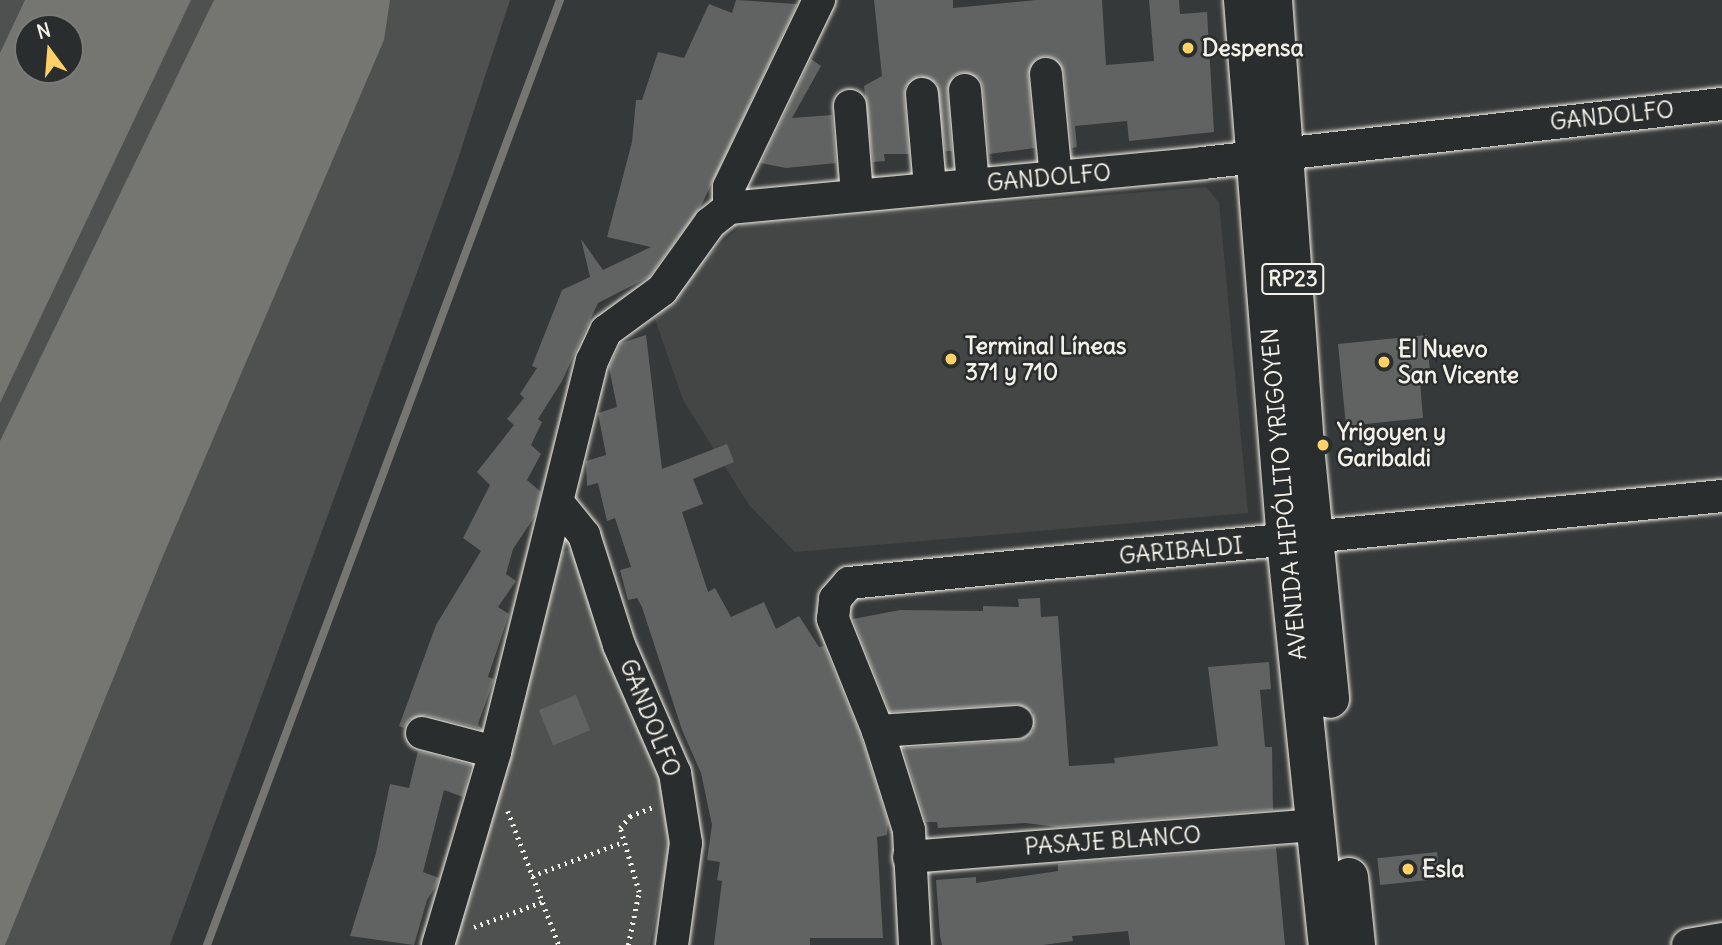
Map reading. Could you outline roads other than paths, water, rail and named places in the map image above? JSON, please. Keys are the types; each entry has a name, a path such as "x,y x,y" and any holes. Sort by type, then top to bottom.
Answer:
{"main road":[{"name":"AVENIDA HIPÓLITO YRIGOYEN","path":"1268,5 1270,152 1300,541 1317,825 1328,945"},
{"name":"AVENIDA HIPÓLITO YRIGOYEN","path":"1300,541 1356,945"}],"street":[{"path":"438,942 493,758 559,504 592,361 606,331 662,290 710,223 729,208 729,187 819,0"},
{"path":"1046,74 1056,177"},
{"path":"965,90 973,185"},
{"path":"922,94 930,188"},
{"name":"GANDOLFO","path":"729,208 1056,177 1722,104"},
{"path":"850,106 857,195"},
{"name":"GARIBALDI","path":"878,731 833,619 835,599 849,583 1300,541 1722,496"},
{"name":"GANDOLFO","path":"559,504 584,535 619,645 680,796 685,843 672,945"},
{"path":"915,945 909,830 878,731 1017,722"},
{"path":"422,733 493,758"},
{"name":"PASAJE BLANCO","path":"909,857 1317,825"},
{"path":"1688,945 1722,939"}],"waterway":[{"path":"207,945 560,0"}],"place":[{"name":"Despensa","path":"1188,48"},
{"name":"Terminal Líneas 371 y 710","path":"951,359"},
{"name":"El Nuevo San Vicente","path":"1384,362"},
{"name":"Yrigoyen y Garibaldi","path":"1323,445"},
{"name":"Esla","path":"1408,869"}]}
